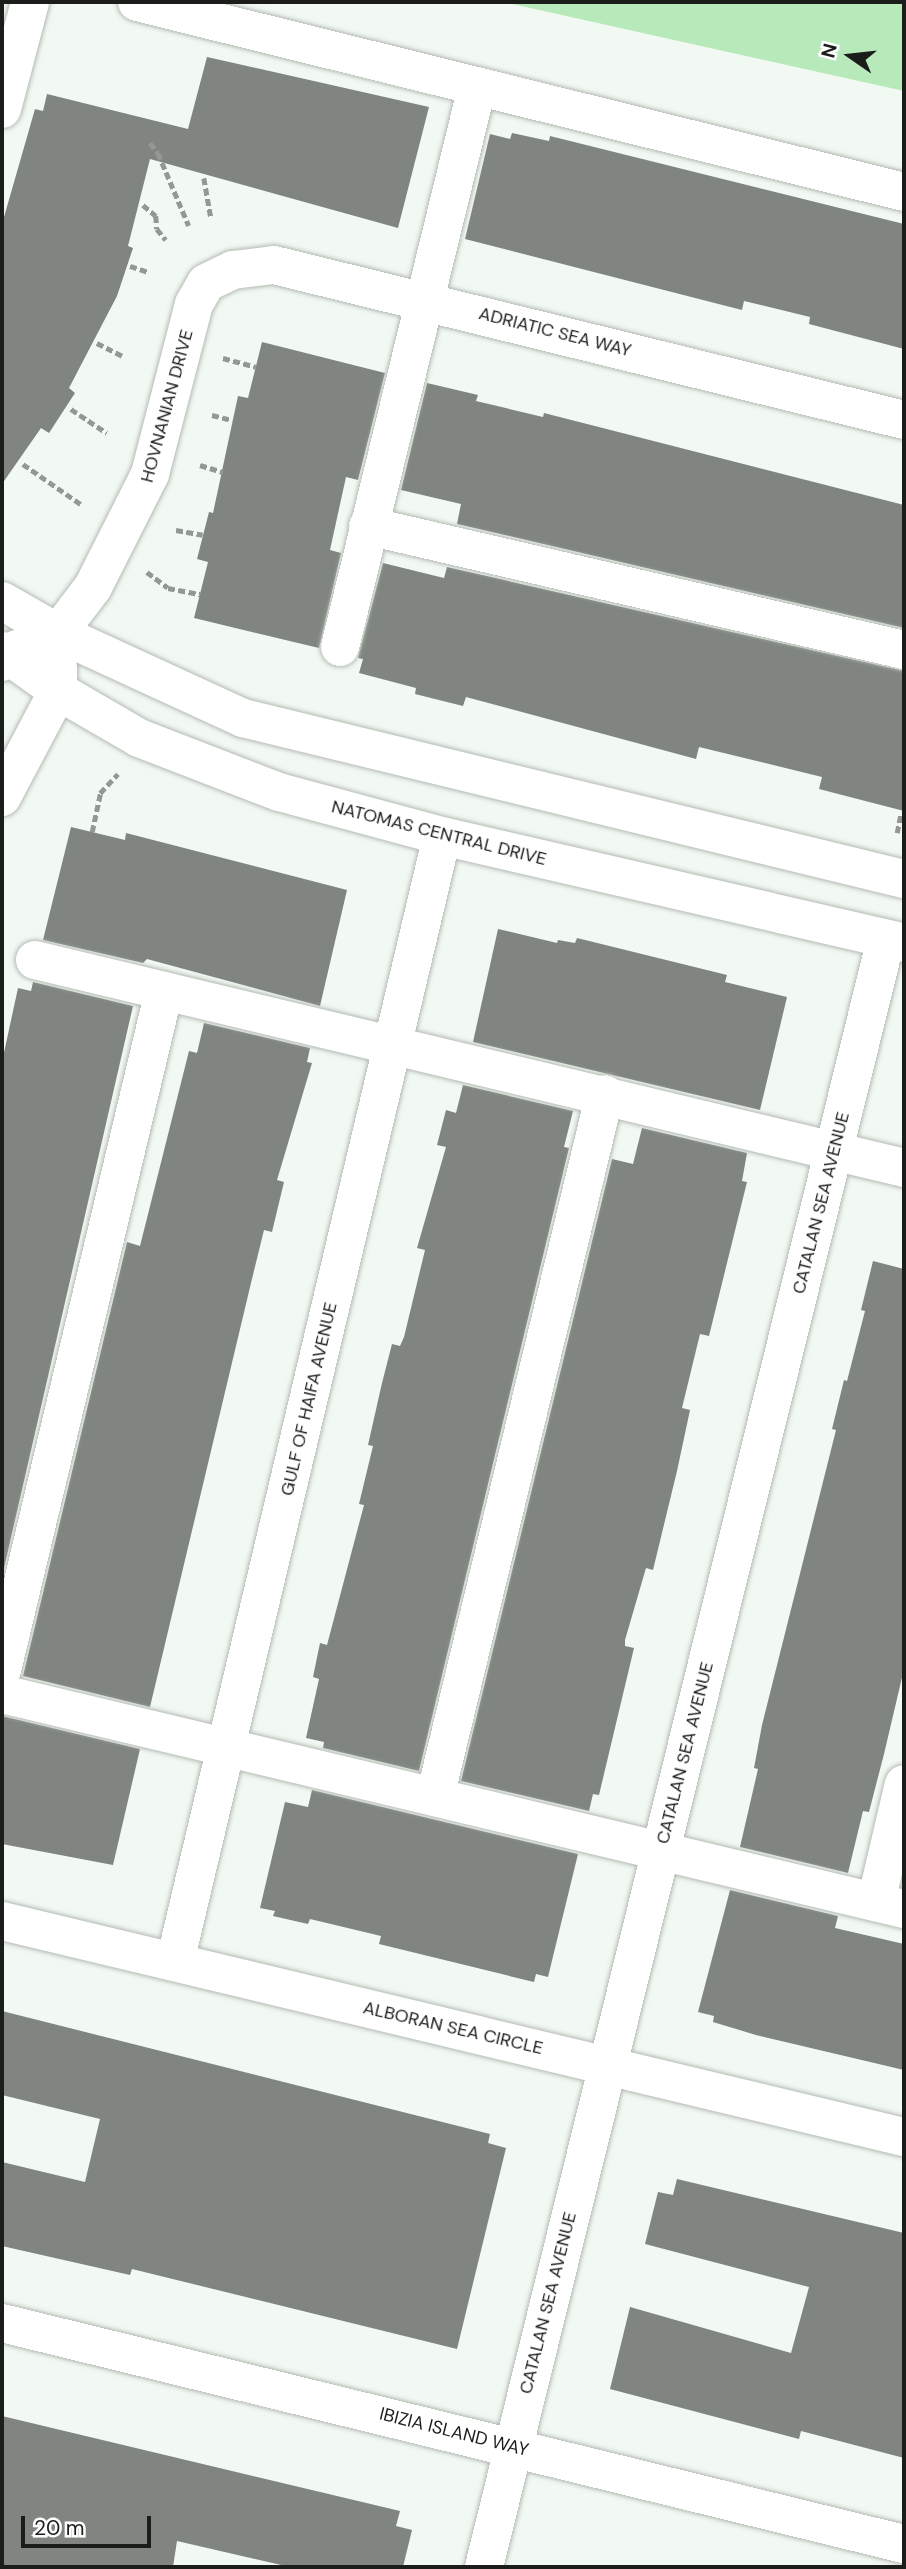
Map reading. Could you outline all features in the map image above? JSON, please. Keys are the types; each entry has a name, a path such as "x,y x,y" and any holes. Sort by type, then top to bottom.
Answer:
{"street":[{"path":"2,109 30,2"},
{"path":"137,2 904,192"},
{"path":"340,647 477,87"},
{"name":"ADRIATIC SEA WAY","path":"206,283 233,270 274,265 904,419"},
{"name":"HOVNANIAN DRIVE","path":"58,634 93,587 137,507 163,431 194,304 206,283"},
{"path":"368,526 904,650"},
{"path":"2,601 58,634 243,718 904,879"},
{"path":"3,655 58,634"},
{"path":"2,797 58,691 58,634"},
{"name":"NATOMAS CENTRAL DRIVE","path":"3,655 139,738 279,792 442,836 895,941"},
{"name":"GULF OF HAIFA AVENUE","path":"175,1962 442,836"},
{"name":"CATALAN SEA AVENUE","path":"484,2567 833,1150 895,941"},
{"path":"35,960 393,1042 904,1168"},
{"path":"2,1670 164,991"},
{"path":"435,1797 605,1094"},
{"path":"2,1695 890,1905 904,1784"},
{"name":"ALBORAN SEA CIRCLE","path":"2,1921 904,2137"},
{"name":"IBIZIA ISLAND WAY","path":"2,2323 513,2446 904,2544"}],"path":[{"path":"150,143 158,153 188,226"},
{"path":"204,178 211,216"},
{"path":"143,205 156,216 157,229 166,240"},
{"path":"130,266 148,272"},
{"path":"97,343 125,357"},
{"path":"219,357 256,366"},
{"path":"71,409 107,433"},
{"path":"212,415 232,420"},
{"path":"23,464 82,505"},
{"path":"200,465 223,472"},
{"path":"176,530 203,535"},
{"path":"143,569 168,588 200,594"},
{"path":"92,832 100,793 122,769"},
{"path":"897,833 901,813"}],"green space":[{"path":"503,2 904,2 904,91"}],"building":[{"path":"207,57 429,107 398,228 150,159 128,246 133,248 117,296 69,388 75,393 49,433 41,428 2,484 2,224 35,109 43,111 47,94 188,129"},
{"path":"512,133 549,141 550,136 904,224 904,349 809,324 810,317 744,301 742,310 465,239 490,134 510,139"},
{"path":"262,342 385,373 358,480 346,477 330,550 341,553 319,648 194,618 208,562 197,559 209,512 213,513 238,396 248,398"},
{"path":"427,383 478,395 476,401 543,417 544,413 904,505 904,628 457,524 461,504 401,490"},
{"path":"383,563 444,578 447,567 904,671 904,811 819,789 822,777 699,747 696,759 466,697 463,706 415,694 416,688 359,673 363,659 358,658"},
{"path":"71,827 125,840 126,833 347,890 320,1006 147,959 143,963 43,940"},
{"path":"498,929 557,943 558,940 575,943 577,938 727,975 725,982 787,997 760,1110 473,1042"},
{"path":"33,982 133,1006 2,1577 2,1062 18,988 31,991"},
{"path":"204,1023 310,1048 307,1062 312,1063 277,1180 284,1182 272,1232 264,1230 150,1707 23,1676 127,1242 140,1246 189,1051 197,1053"},
{"path":"463,1085 573,1111 564,1147 569,1148 419,1771 323,1748 324,1742 306,1738 319,1679 313,1677 320,1643 327,1645 364,1505 359,1504 373,1446 368,1445 382,1383 392,1344 400,1346 404,1337 425,1250 417,1248 446,1147 437,1145 446,1110 456,1113"},
{"path":"642,1128 747,1153 742,1181 747,1182 709,1336 700,1334 682,1408 690,1410 677,1471 653,1570 646,1568 625,1640 625,1646 634,1648 599,1795 593,1794 589,1811 461,1781 612,1159 633,1164"},
{"path":"873,1261 904,1269 904,1669 869,1812 863,1811 848,1873 740,1847 758,1769 754,1768 762,1725 836,1430 832,1429 844,1380 847,1381 865,1311 861,1310"},
{"path":"2,1716 140,1749 113,1865 2,1844"},
{"path":"312,1790 578,1854 548,1977 536,1974 534,1982 379,1944 381,1936 310,1919 308,1924 273,1916 275,1911 260,1908 285,1802 308,1807"},
{"path":"730,1890 838,1916 835,1928 904,1944 904,2070 756,2035 713,2022 714,2016 698,2012"},
{"path":"2,2011 490,2134 488,2143 506,2148 457,2349 132,2269 130,2275 2,2246 2,2162 85,2182 100,2119 2,2095"},
{"path":"677,2179 904,2233 904,2458 801,2431 799,2439 610,2389 630,2307 791,2353 809,2287 645,2244 658,2192 673,2195"},
{"path":"2,2416 400,2511 396,2526 412,2530 403,2567 290,2567 177,2541 173,2567 2,2567"}]}
